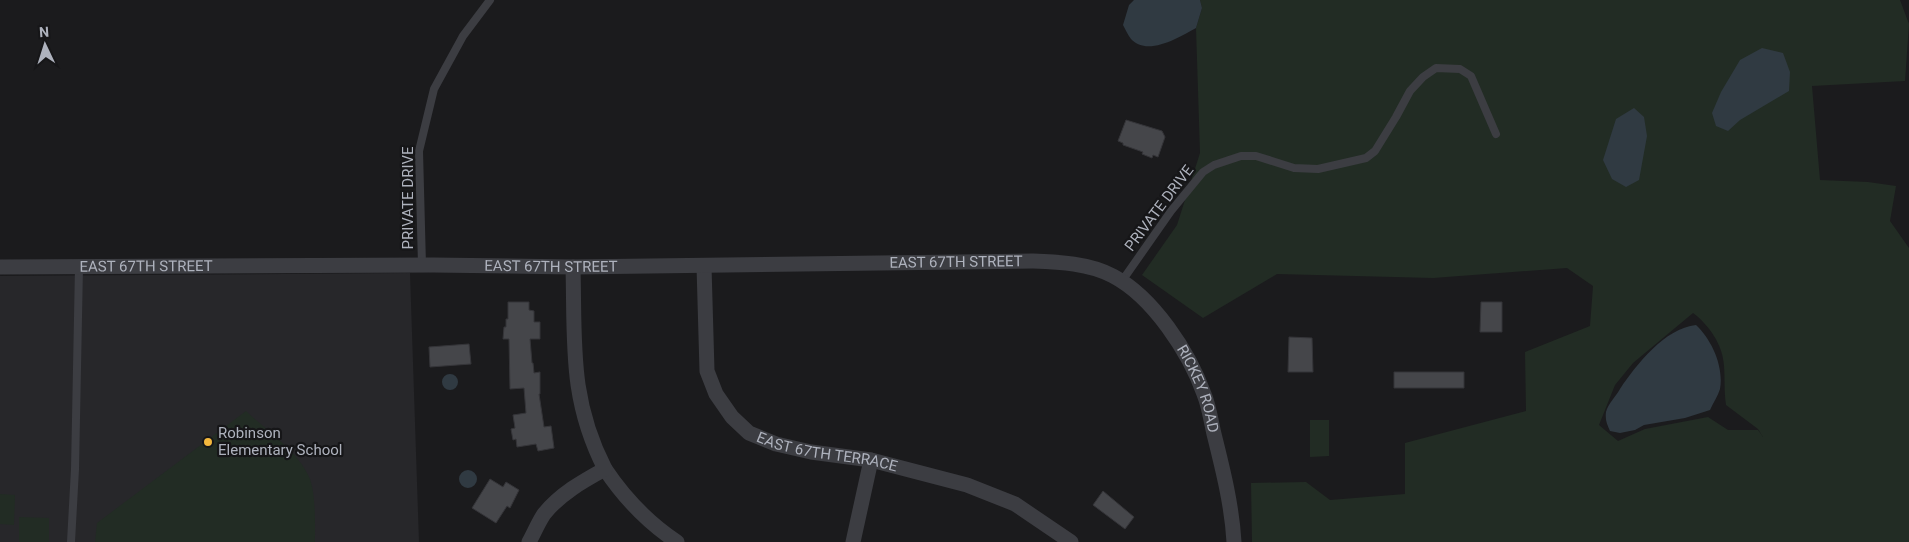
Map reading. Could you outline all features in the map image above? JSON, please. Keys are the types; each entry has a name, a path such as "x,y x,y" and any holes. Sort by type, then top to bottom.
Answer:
{"street":[{"name":"EAST 67TH STREET","path":"0,267 422,265 573,267 1058,262 1101,271"},
{"name":"EAST 67TH TERRACE","path":"704,266 707,371 716,394 732,418 749,433 776,444 811,452 871,460 967,485 1015,504 1071,542"},
{"path":"573,267 577,383 587,429 605,469 622,494 640,514 677,542"},
{"name":"RICKEY ROAD","path":"1101,271 1122,281 1145,300 1165,322 1186,357 1204,394 1228,498 1234,542"},
{"path":"853,542 871,460"},
{"path":"529,542 544,514 560,497 584,480 605,469"}],"lane":[{"name":"PRIVATE DRIVE","path":"422,265 419,151 434,88 463,36 490,0"},
{"name":"PRIVATE DRIVE","path":"1122,281 1172,211 1203,172 1214,165 1241,156 1256,156 1294,168 1318,169 1366,158 1375,151 1396,118 1410,91 1423,77 1436,68 1460,69 1471,76 1496,134"},
{"path":"71,542 75,469 79,267"}],"shaded area":[{"path":"1134,0 1200,0 1202,8 1196,28 1164,44 1146,46 1138,44 1131,39 1123,25 1129,5"},
{"path":"1200,0 1900,0 1909,24 1905,81 1812,86 1820,180 1868,182 1896,186 1890,221 1909,248 1909,542 1252,542 1251,483 1306,482 1330,500 1405,494 1405,443 1526,411 1525,352 1590,326 1593,286 1567,268 1433,278 1277,274 1203,318 1142,275 1177,225 1200,153 1196,28 1202,8","holes":["1693,313 1710,330 1721,351 1724,366 1726,405 1758,429 1763,437 1758,430 1728,430 1708,417 1645,429 1618,441 1599,425 1615,385 1633,363"]},
{"path":"1762,48 1783,53 1790,72 1789,91 1740,120 1728,131 1716,126 1712,113 1721,92 1740,60"},
{"path":"1634,108 1644,117 1647,136 1639,180 1626,187 1612,179 1603,160 1616,119"},
{"name":"Robinson Elementary School","path":"410,273 419,542 0,542 0,276"},
{"path":"1696,325 1712,346 1720,372 1720,389 1710,410 1685,418 1644,425 1635,430 1620,433 1610,431 1606,420 1607,409 1634,369 1663,340 1684,328"},
{"path":"447,374 453,374 458,379 456,388 447,390 442,385 442,379"},
{"path":"246,411 281,441 304,467 311,483 314,500 315,542 95,542 97,523"},
{"path":"1310,420 1329,420 1329,456 1310,457"},
{"path":"468,470 474,473 477,479 474,485 468,488 462,485 459,479 462,473"},
{"path":"0,494 15,495 14,525 0,524"},
{"path":"19,517 49,518 49,542 19,542"}],"building":[{"path":"1126,120 1162,131 1165,137 1158,157 1153,155 1152,158 1142,154 1143,152 1123,145 1123,143 1118,141"},
{"path":"508,302 529,302 529,310 534,311 534,322 540,322 540,339 530,339 532,363 534,373 540,372 539,394 544,427 551,426 554,448 538,451 536,444 517,447 516,439 513,440 511,429 515,428 513,415 526,413 524,388 510,389 509,339 503,339 506,319 508,319"},
{"path":"1481,302 1502,302 1502,332 1480,332"},
{"path":"1289,337 1312,338 1313,372 1288,372"},
{"path":"469,344 471,364 430,367 429,347"},
{"path":"1394,372 1464,372 1464,388 1394,388"},
{"path":"490,479 503,487 506,482 519,490 510,508 507,506 496,523 472,508"},
{"path":"1103,491 1134,517 1125,529 1093,505"}],"place":[{"name":"Robinson Elementary School","path":"208,442"}]}
